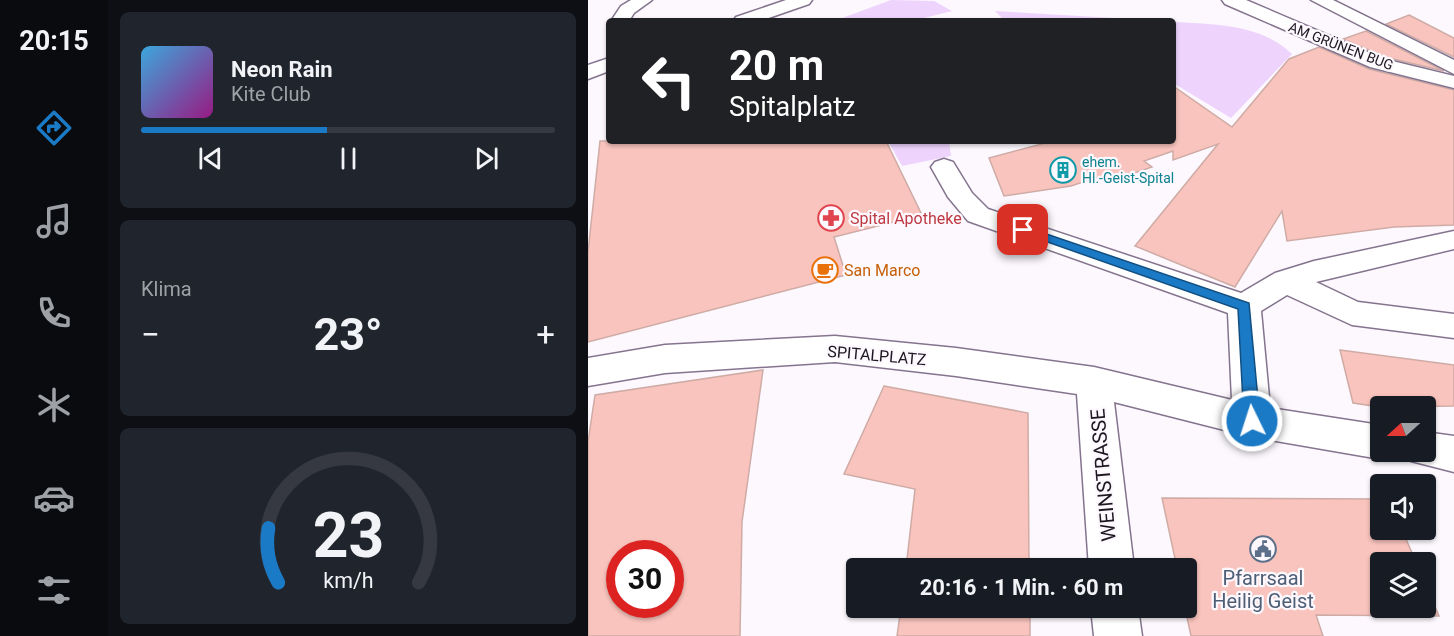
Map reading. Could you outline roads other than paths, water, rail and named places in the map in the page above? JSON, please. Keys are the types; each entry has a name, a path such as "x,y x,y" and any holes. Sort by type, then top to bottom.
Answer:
{"street":[{"path":"622,18 627,10 643,0"},
{"path":"751,18 803,0"},
{"name":"AM GRÜNEN BUG","path":"1231,0 1377,63 1454,82"},
{"path":"1320,0 1454,68"},
{"path":"588,73 606,65"},
{"path":"944,167 961,197 978,214 1244,306 1286,281 1325,268 1454,240"},
{"path":"1286,281 1352,313 1454,326"},
{"path":"1244,306 1252,421"},
{"name":"SPITALPLATZ","path":"588,372 665,359 835,349 956,362 1094,382 1252,421 1370,440"},
{"name":"WEINSTRASSE","path":"1094,382 1111,558"},
{"path":"1436,451 1454,454"},
{"path":"1116,618 1118,636"}],"place":[{"name":"ehem. Hl.-Geist-Spital","path":"1063,170"},
{"name":"Spital Apotheke","path":"831,218"},
{"name":"San Marco","path":"825,270"},
{"name":"Pfarrsaal Heilig Geist","path":"1263,549"}]}
